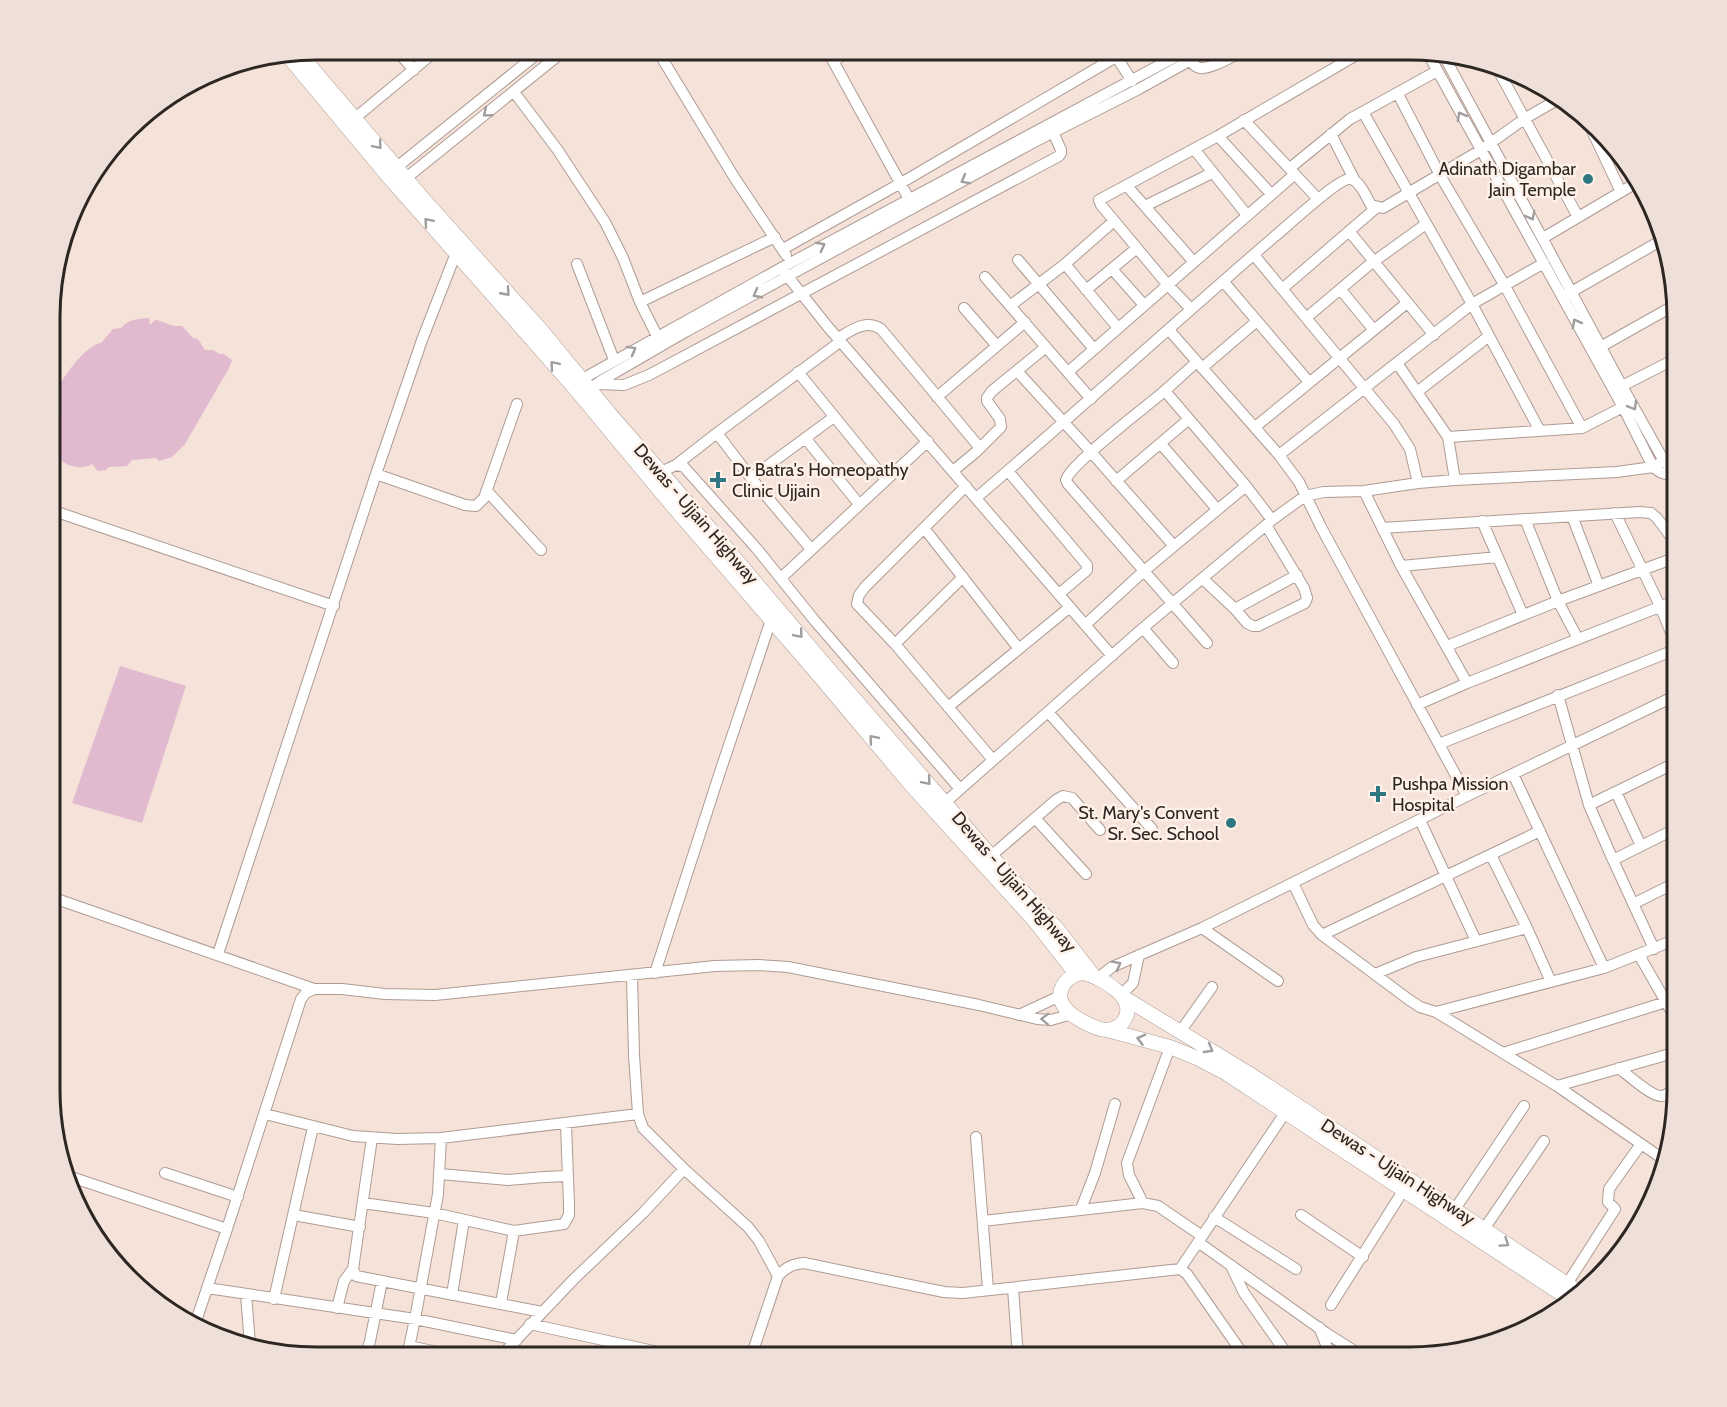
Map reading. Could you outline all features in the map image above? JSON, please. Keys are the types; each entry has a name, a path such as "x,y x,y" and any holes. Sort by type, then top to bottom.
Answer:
{"main road":[{"name":"Dewas - Ujjain Highway","path":"293,61 661,472 774,613 940,807 1076,974"},
{"name":"Dewas - Ujjain Highway","path":"306,61 356,118 456,253 541,340"},
{"name":"Dewas - Ujjain Highway","path":"584,387 671,504 774,613"},
{"name":"Dewas - Ujjain Highway","path":"940,807 991,856 1059,930 1096,976 1122,996 1225,1059 1288,1108 1403,1191 1564,1296"},
{"name":"Dewas - Ujjain Highway","path":"1096,976 1076,974 1065,981 1060,996 1065,1009 1097,1028 1170,1047 1224,1072 1455,1209 1573,1288"},
{"path":"1107,1030 1113,1029 1124,1020 1127,1014 1127,1007 1122,996"}],"street":[{"path":"405,60 414,70"},
{"path":"356,118 426,60"},
{"path":"397,176 530,60"},
{"path":"397,176 514,92 553,60"},
{"path":"663,60 734,177 792,262"},
{"path":"836,60 834,62 909,199"},
{"path":"783,249 900,183 1102,60"},
{"path":"1118,60 1132,81"},
{"path":"584,387 685,332 784,273 792,262 909,199 1034,137 1053,132 1178,60"},
{"path":"1189,60 1195,66 1203,69 1224,60"},
{"path":"1191,309 1167,284 1099,200 1218,136 1348,60"},
{"path":"1432,61 1544,263 1567,294"},
{"path":"1448,63 1543,238 1567,294 1597,350 1653,467 1667,474"},
{"path":"584,387 614,360 657,336 784,273 1132,81 1162,70"},
{"path":"1068,372 1271,194 1342,124 1437,71"},
{"path":"1502,78 1578,217"},
{"path":"514,92 557,149 605,222 657,336"},
{"path":"1398,94 1439,174 1505,286 1582,428"},
{"path":"1331,134 1371,205 1383,208 1481,150 1524,119 1552,103"},
{"path":"1363,112 1472,304 1540,431"},
{"path":"1244,120 1318,199"},
{"path":"584,387 624,386 650,375 1060,155 1061,150 1053,132"},
{"path":"1218,136 1271,194"},
{"path":"1597,141 1621,192"},
{"path":"1194,149 1247,215"},
{"path":"1145,206 1212,173"},
{"path":"976,498 1318,199 1344,180 1356,180"},
{"path":"1127,186 1193,261"},
{"path":"1543,238 1631,186"},
{"path":"1282,289 1376,207"},
{"path":"1010,306 1065,264 1114,221"},
{"path":"1306,318 1373,262 1426,224"},
{"path":"1349,231 1434,335"},
{"path":"640,302 775,237"},
{"path":"1567,294 1656,244"},
{"path":"1086,290 1137,248"},
{"path":"218,954 376,474 422,340 456,253"},
{"path":"1254,255 1365,387 1403,436 1410,449 1418,483"},
{"path":"1018,260 1094,349"},
{"path":"1279,455 1472,304 1544,263"},
{"path":"577,264 614,360"},
{"path":"1065,264 1118,328"},
{"path":"1113,269 1144,305"},
{"path":"784,273 1112,656"},
{"path":"985,277 1091,399"},
{"path":"1223,280 1309,382"},
{"path":"1341,290 1373,329"},
{"path":"1255,427 1407,303"},
{"path":"964,308 997,346"},
{"path":"1597,350 1667,310"},
{"path":"1207,643 1068,484 1067,476 1091,452 1165,391 1257,321"},
{"path":"937,397 1025,322"},
{"path":"661,472 676,465 840,340 859,326 865,325 878,326 980,448"},
{"path":"1169,330 1279,455 1299,482 1467,796"},
{"path":"1417,392 1489,336"},
{"path":"953,471 999,430 1001,423 987,401 992,391 1046,347"},
{"path":"1597,350 1622,386 1667,465"},
{"path":"1397,363 1448,437 1455,480"},
{"path":"1622,386 1667,367"},
{"path":"1017,371 1174,546"},
{"path":"798,372 886,480"},
{"path":"1165,391 1246,486 1269,523 1307,594 1305,603 1301,606 1258,626 1252,626 1203,579"},
{"path":"376,474 476,506 481,503 487,491 517,404"},
{"path":"1448,437 1582,428 1623,407"},
{"path":"751,477 834,417"},
{"path":"1116,481 1189,419"},
{"path":"717,433 811,549"},
{"path":"805,438 860,504"},
{"path":"781,578 928,441"},
{"path":"1161,444 1217,509"},
{"path":"940,807 1143,628 1269,523 1305,496 1324,492 1364,491 1455,480 1575,475 1653,467 1664,461"},
{"path":"676,465 684,467 960,789"},
{"path":"1008,471 1087,565 1087,570 1059,594"},
{"path":"966,486 865,587 857,600 859,607 895,644 993,760"},
{"path":"1085,625 1144,571 1246,486"},
{"path":"487,491 541,550"},
{"path":"1364,491 1401,566 1467,683"},
{"path":"1382,528 1640,512 1651,513 1667,531"},
{"path":"60,513 334,606"},
{"path":"1615,513 1667,623"},
{"path":"1572,516 1599,586"},
{"path":"1525,519 1558,601 1578,639"},
{"path":"1482,521 1523,615"},
{"path":"924,528 1019,649"},
{"path":"1401,566 1498,557"},
{"path":"1447,646 1558,601 1667,561"},
{"path":"1235,609 1297,575"},
{"path":"895,644 963,578"},
{"path":"1417,705 1667,604"},
{"path":"948,707 1070,607"},
{"path":"655,973 774,613"},
{"path":"1143,628 1173,663"},
{"path":"1438,744 1667,652"},
{"path":"1558,695 1589,805 1654,949"},
{"path":"1096,976 1202,928 1667,700"},
{"path":"1048,712 1152,830"},
{"path":"1589,805 1667,767"},
{"path":"1513,774 1604,968"},
{"path":"1616,792 1641,846"},
{"path":"991,856 1059,797 1072,798 1100,830"},
{"path":"1035,818 1086,874"},
{"path":"1420,820 1476,941"},
{"path":"1322,934 1540,831"},
{"path":"1613,860 1667,833"},
{"path":"1491,855 1551,982"},
{"path":"1293,883 1313,925 1408,999 1420,1007 1436,1012 1557,1086 1658,1156"},
{"path":"1634,904 1667,887"},
{"path":"60,900 314,989 342,989 418,996 726,966 759,965 788,967 979,1005 1037,1019 1051,1020 1072,1014"},
{"path":"1202,928 1278,981"},
{"path":"1375,974 1416,957 1527,928"},
{"path":"1436,1012 1604,968 1667,943"},
{"path":"1122,996 1133,983 1139,955"},
{"path":"1503,1053 1666,1002 1639,955"},
{"path":"632,976 638,1114 643,1128 748,1227 759,1241 778,1276"},
{"path":"1180,1032 1212,987"},
{"path":"197,1317 302,999 306,993 314,989"},
{"path":"1019,1015 1060,996"},
{"path":"1143,1203 1128,1175 1127,1163 1170,1047"},
{"path":"1557,1086 1667,1055"},
{"path":"1619,1068 1654,1094 1662,1096 1667,1094"},
{"path":"1081,1209 1095,1173 1115,1104"},
{"path":"1455,1209 1524,1106"},
{"path":"1180,1269 1288,1108"},
{"path":"264,1114 353,1136 397,1139 441,1138 638,1114"},
{"path":"363,1203 434,1213 514,1231 564,1224 569,1215 566,1124"},
{"path":"274,1299 313,1127"},
{"path":"976,1137 988,1289"},
{"path":"337,1308 344,1281 353,1269 372,1138"},
{"path":"409,1347 440,1174 441,1138"},
{"path":"1484,1229 1544,1141"},
{"path":"1567,1284 1615,1209 1608,1202 1609,1189 1641,1144"},
{"path":"510,1347 684,1169"},
{"path":"165,1173 238,1197"},
{"path":"440,1174 508,1180 568,1176"},
{"path":"77,1179 227,1229"},
{"path":"1331,1305 1403,1191"},
{"path":"983,1221 1143,1203 1158,1206 1230,1266 1348,1347"},
{"path":"294,1215 360,1227"},
{"path":"1301,1215 1363,1257"},
{"path":"1214,1217 1296,1269"},
{"path":"452,1295 464,1220"},
{"path":"501,1304 514,1231"},
{"path":"754,1347 778,1276 793,1264 804,1263 944,1292 963,1293 1180,1269 1187,1274 1238,1347"},
{"path":"1230,1266 1244,1293 1281,1347"},
{"path":"353,1269 356,1276 542,1312"},
{"path":"368,1347 382,1281"},
{"path":"207,1288 415,1319 517,1340"},
{"path":"1013,1288 1017,1347"},
{"path":"246,1294 249,1338"},
{"path":"530,1324 635,1347"},
{"path":"1319,1328 1327,1347"}],"shaded area":[{"path":"149,318 150,325 157,320 174,326 182,326 193,338 198,339 205,350 224,354 232,360 229,368 185,444 172,457 159,461 156,458 132,460 127,466 109,467 98,471 92,464 82,467 70,466 60,460 60,385 72,366 87,350 101,343 113,329 121,328 134,320"},
{"path":"120,666 186,686 142,823 72,803"}],"place":[{"name":"Adinath Digambar Jain Temple","path":"1588,179"},
{"name":"Dr Batra's Homeopathy Clinic Ujjain","path":"718,480"},
{"name":"Pushpa Mission Hospital","path":"1378,794"},
{"name":"St. Mary's Convent Sr. Sec. School","path":"1231,823"}]}
